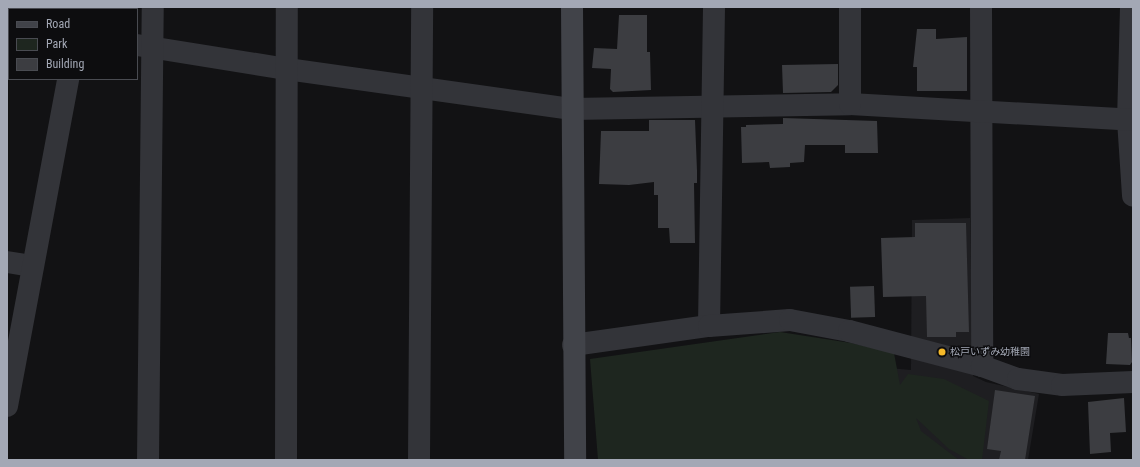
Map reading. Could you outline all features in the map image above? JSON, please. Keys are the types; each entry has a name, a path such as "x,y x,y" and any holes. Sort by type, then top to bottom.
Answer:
{"street":[{"path":"148,460 145,46 153,7"},
{"path":"286,460 287,7"},
{"path":"419,460 422,7"},
{"path":"572,7 572,345 575,460"},
{"path":"708,326 714,7"},
{"path":"850,7 850,104"},
{"path":"981,7 982,366"},
{"path":"1131,7 1130,120 1133,196"},
{"path":"145,46 287,69 422,86 572,109 712,108 850,104 1130,120"},
{"path":"7,406 68,80"},
{"path":"7,262 33,266"},
{"path":"572,345 708,326 790,320 849,331 982,366 1018,379 1062,385 1133,382"}],"shaded area":[{"name":"松戸いずみ幼稚園","path":"970,218 973,376 986,382 1039,394 1028,460 944,460 897,416 877,367 911,370 912,220"}],"green space":[{"path":"780,332 851,343 894,353 900,385 908,374 944,379 989,401 982,460 969,460 949,449 916,418 921,431 959,460 598,460 590,359"}],"building":[{"path":"619,15 647,15 647,52 650,52 651,90 613,92 610,89 611,69 592,68 594,48 617,49"},
{"path":"917,29 936,29 936,39 967,37 967,91 917,91 917,67 913,67"},
{"path":"838,64 838,85 831,92 783,93 782,65"},
{"path":"783,118 877,121 878,153 845,153 845,145 805,145 804,162 790,163 790,167 770,168 769,162 742,163 741,127 746,127 746,125 783,124"},
{"path":"649,120 695,120 697,183 694,183 695,243 670,243 669,228 658,228 658,195 654,195 654,182 629,185 599,184 601,131 649,131"},
{"path":"915,223 966,223 969,332 956,332 956,337 927,337 926,296 883,297 881,238 915,237"},
{"path":"874,286 875,317 851,318 850,287"},
{"path":"1108,333 1128,333 1129,338 1131,338 1132,362 1130,365 1106,364"},
{"path":"995,390 1035,396 1025,460 999,460 1001,451 987,449"},
{"path":"1124,398 1126,432 1110,433 1111,452 1090,454 1088,402"}],"place":[{"name":"松戸いずみ幼稚園","path":"942,352"}]}
